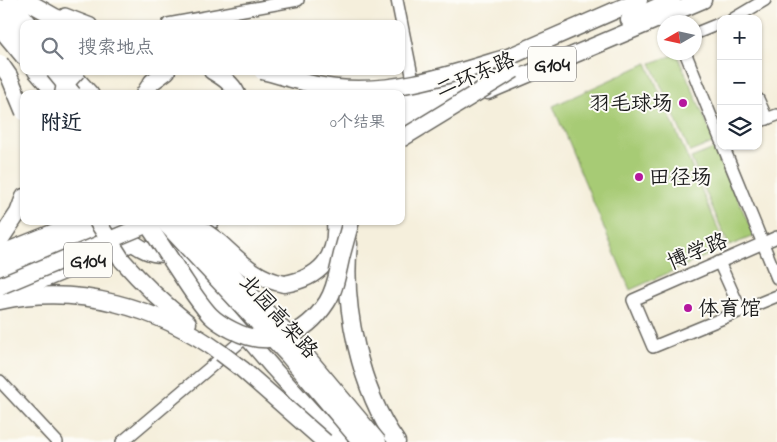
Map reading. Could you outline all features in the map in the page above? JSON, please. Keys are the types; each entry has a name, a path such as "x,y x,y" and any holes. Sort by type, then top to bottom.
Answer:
{"highway":[{"path":"24,0 61,20"},
{"name":"二环东路","path":"408,95 614,0"},
{"path":"405,115 639,0"},
{"path":"405,103 511,63 591,38 672,0"},
{"name":"二环东路","path":"405,126 703,0"},
{"path":"0,8 6,25 20,50"},
{"path":"6,25 20,34"},
{"path":"279,75 335,88 377,90 511,63"},
{"path":"405,136 511,63"},
{"path":"0,64 9,76 20,102"},
{"path":"38,75 49,90"},
{"path":"39,75 52,90"},
{"path":"57,75 71,90"},
{"path":"63,90 65,84 74,75"},
{"path":"147,90 152,82 162,75"},
{"path":"220,75 224,77 234,90"},
{"path":"0,240 20,208"},
{"name":"G104","path":"0,254 72,225"},
{"path":"100,225 117,253 140,281 171,310 205,336 221,353"},
{"path":"0,268 108,225"},
{"name":"G104","path":"120,225 123,233 132,243 144,250 158,253 172,252"},
{"path":"0,286 145,225"},
{"path":"148,225 199,302 212,317 239,334 255,339 270,340 283,338 302,328 315,317 328,300 337,277 351,225"},
{"name":"北园高架路","path":"167,225 287,354 361,442"},
{"name":"北园高架路","path":"187,225 297,346 378,442"},
{"path":"172,252 200,225 258,276 284,284 298,282 323,267 334,246 335,225"},
{"path":"352,225 348,264 348,302 352,326 370,390 397,442"},
{"name":"G104","path":"0,297 132,243"},
{"path":"0,301 52,296 72,297 109,301 159,316 202,339 221,353 325,442"}],"main road":[{"path":"10,0 27,20"},
{"path":"0,70 20,93"},
{"path":"74,75 87,90"},
{"path":"200,225 378,442"},
{"path":"172,252 340,442"}],"street":[{"path":"30,0 81,20"},
{"path":"190,20 298,0"},
{"path":"397,0 399,20"},
{"path":"739,15 761,1"},
{"path":"702,31 717,25"},
{"path":"687,60 717,131"},
{"path":"405,69 408,95"},
{"path":"761,105 767,119"},
{"path":"725,150 777,278"},
{"name":"博学路","path":"741,310 653,347 632,300 777,236"},
{"path":"719,262 741,310 777,296"},
{"path":"122,442 246,337"},
{"path":"0,381 57,442"}],"green space":[{"name":"羽毛球场","path":"660,60 680,60 715,142 690,152 651,63"},
{"name":"田径场","path":"647,63 726,247 630,290 553,106"},
{"path":"716,148 754,236 729,246 691,158"}],"place":[{"name":"羽毛球场","path":"683,103"},
{"name":"田径场","path":"639,177"},
{"name":"体育馆","path":"688,308"}]}
